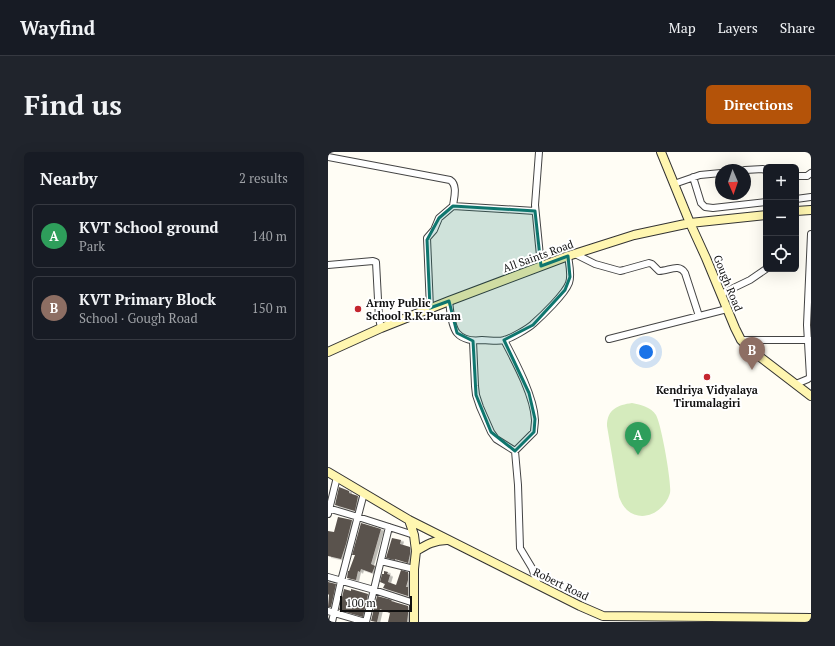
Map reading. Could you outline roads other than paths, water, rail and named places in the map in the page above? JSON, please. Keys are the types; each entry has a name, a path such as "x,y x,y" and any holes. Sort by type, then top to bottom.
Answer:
{"street":[{"path":"539,152 535,211 540,266"},
{"name":"Gough Road","path":"661,152 741,340 751,350 811,396"},
{"path":"328,157 450,180 454,185 453,206"},
{"path":"751,170 763,169"},
{"path":"799,176 807,176 811,173"},
{"path":"674,184 700,175 715,174"},
{"path":"693,177 701,203 705,207 713,208 763,202"},
{"path":"799,199 811,197"},
{"path":"430,308 427,238 428,235 434,230 439,218 453,206 535,211"},
{"path":"799,211 811,210"},
{"name":"All Saints Road","path":"328,352 449,300 540,266 634,235 690,223 763,215"},
{"path":"796,384 810,377 809,317 811,234"},
{"path":"449,300 452,320 457,333 473,341 504,340 533,325 565,290 569,283 572,255 595,264 620,271 649,263 659,271 681,268 685,273 699,316"},
{"path":"328,265 376,262 379,318 381,328"},
{"path":"721,294 750,280 763,270"},
{"path":"609,339 727,309"},
{"path":"504,340 518,366 529,393 535,419 534,432 515,451 520,548 532,568 538,585"},
{"path":"741,340 809,340"},
{"path":"473,341 476,396 480,407 491,432 496,439 515,451"},
{"name":"Robert Road","path":"328,472 408,520 603,616 628,619 811,618"},
{"path":"337,477 328,510 358,517 414,535"},
{"path":"332,622 331,612 341,581 364,493"},
{"path":"408,520 414,535 416,551 414,569 414,622"},
{"path":"331,612 366,622 389,527"},
{"path":"416,551 430,543 440,540 450,540"},
{"path":"381,561 414,569"},
{"path":"328,578 374,590 414,603"}],"place":[{"name":"Army Public School R.K.Puram","path":"358,309"},
{"name":"KVT Primary Block","path":"752,370"},
{"name":"Kendriya Vidyalaya Tirumalagiri","path":"707,377"},
{"name":"KVT School ground","path":"638,455"}]}
